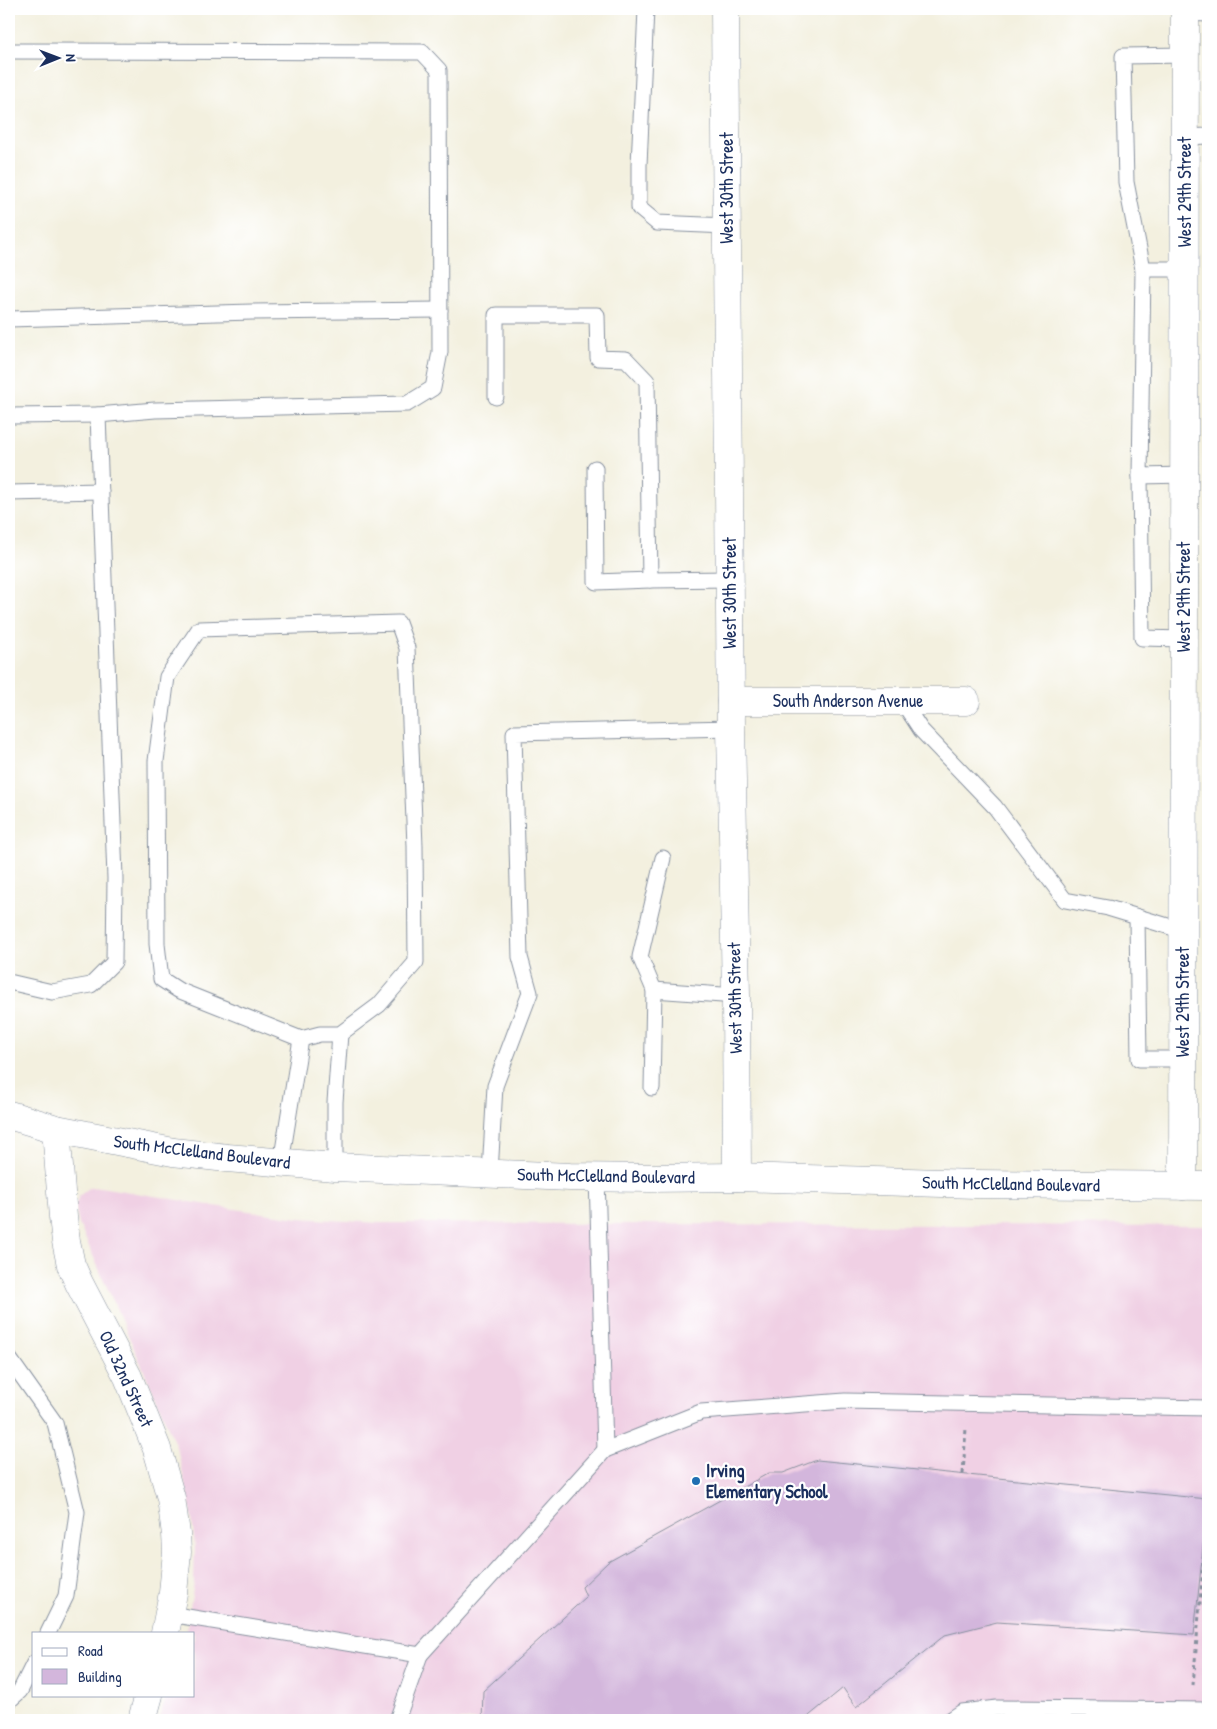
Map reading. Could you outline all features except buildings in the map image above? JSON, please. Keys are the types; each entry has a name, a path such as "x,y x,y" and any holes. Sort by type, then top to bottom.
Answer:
{"street":[{"name":"West 30th Street","path":"725,9 737,1177"},
{"name":"West 29th Street","path":"1193,12 1186,55 1197,137 1185,268 1183,1059 1196,1186"},
{"name":"South Anderson Avenue","path":"731,701 966,701"},
{"name":"South McClelland Boulevard","path":"9,1116 56,1129 173,1152 335,1167 597,1177 737,1177 976,1184 1196,1186"},
{"name":"Old 32nd Street","path":"56,1129 63,1217 66,1241 72,1264 79,1283 128,1377 168,1481 177,1552 167,1623"},
{"path":"142,1720 149,1696"}],"lane":[{"path":"646,9 639,165 639,208 656,223 727,226"},
{"path":"9,51 422,52 439,70 440,310 440,352 433,388 407,404 154,410 98,415 9,416"},
{"path":"1184,639 1142,638 1140,476 1143,269 1126,182 1123,56 1186,55"},
{"path":"1143,269 1185,268"},
{"path":"9,318 440,310"},
{"path":"496,398 496,315 597,315 598,358 626,359 647,381 650,580"},
{"path":"9,982 52,992 91,985 114,962 115,878 98,415"},
{"path":"595,468 596,582 730,579"},
{"path":"1140,476 1184,475"},
{"path":"9,493 101,491"},
{"path":"398,623 407,648 415,846 416,962 379,1005 340,1034 320,1034 301,1039 178,990 161,979 156,944 156,761 167,677 200,628 398,623"},
{"path":"902,701 921,730 995,807 1065,900 1108,908 1184,931"},
{"path":"490,1173 495,1086 530,993 520,957 514,733 731,728"},
{"path":"652,1088 654,990 640,957 663,858"},
{"path":"1138,918 1139,1059 1183,1059"},
{"path":"654,990 736,996"},
{"path":"335,1167 335,1102 340,1034"},
{"path":"282,1162 301,1039"},
{"path":"597,1177 605,1450"},
{"path":"9,1358 55,1423 77,1512 66,1596 48,1632"},
{"path":"397,1720 420,1654 605,1450 702,1412 836,1402 1208,1408"},
{"path":"167,1623 420,1654"},
{"path":"9,1701 20,1691 32,1667"},
{"path":"950,1720 962,1712 997,1708 1208,1710"}],"path":[{"path":"963,1474 966,1428"},
{"path":"1191,1710 1208,1509"}],"shaded area":[{"name":"Irving Elementary School","path":"100,1187 299,1218 380,1223 1208,1226 1208,1720 159,1720 167,1696 195,1696 195,1632 186,1632 194,1583 195,1547 191,1510 178,1452 79,1224 75,1206 79,1196 89,1188"}],"place":[{"name":"Irving Elementary School","path":"696,1481"}]}
